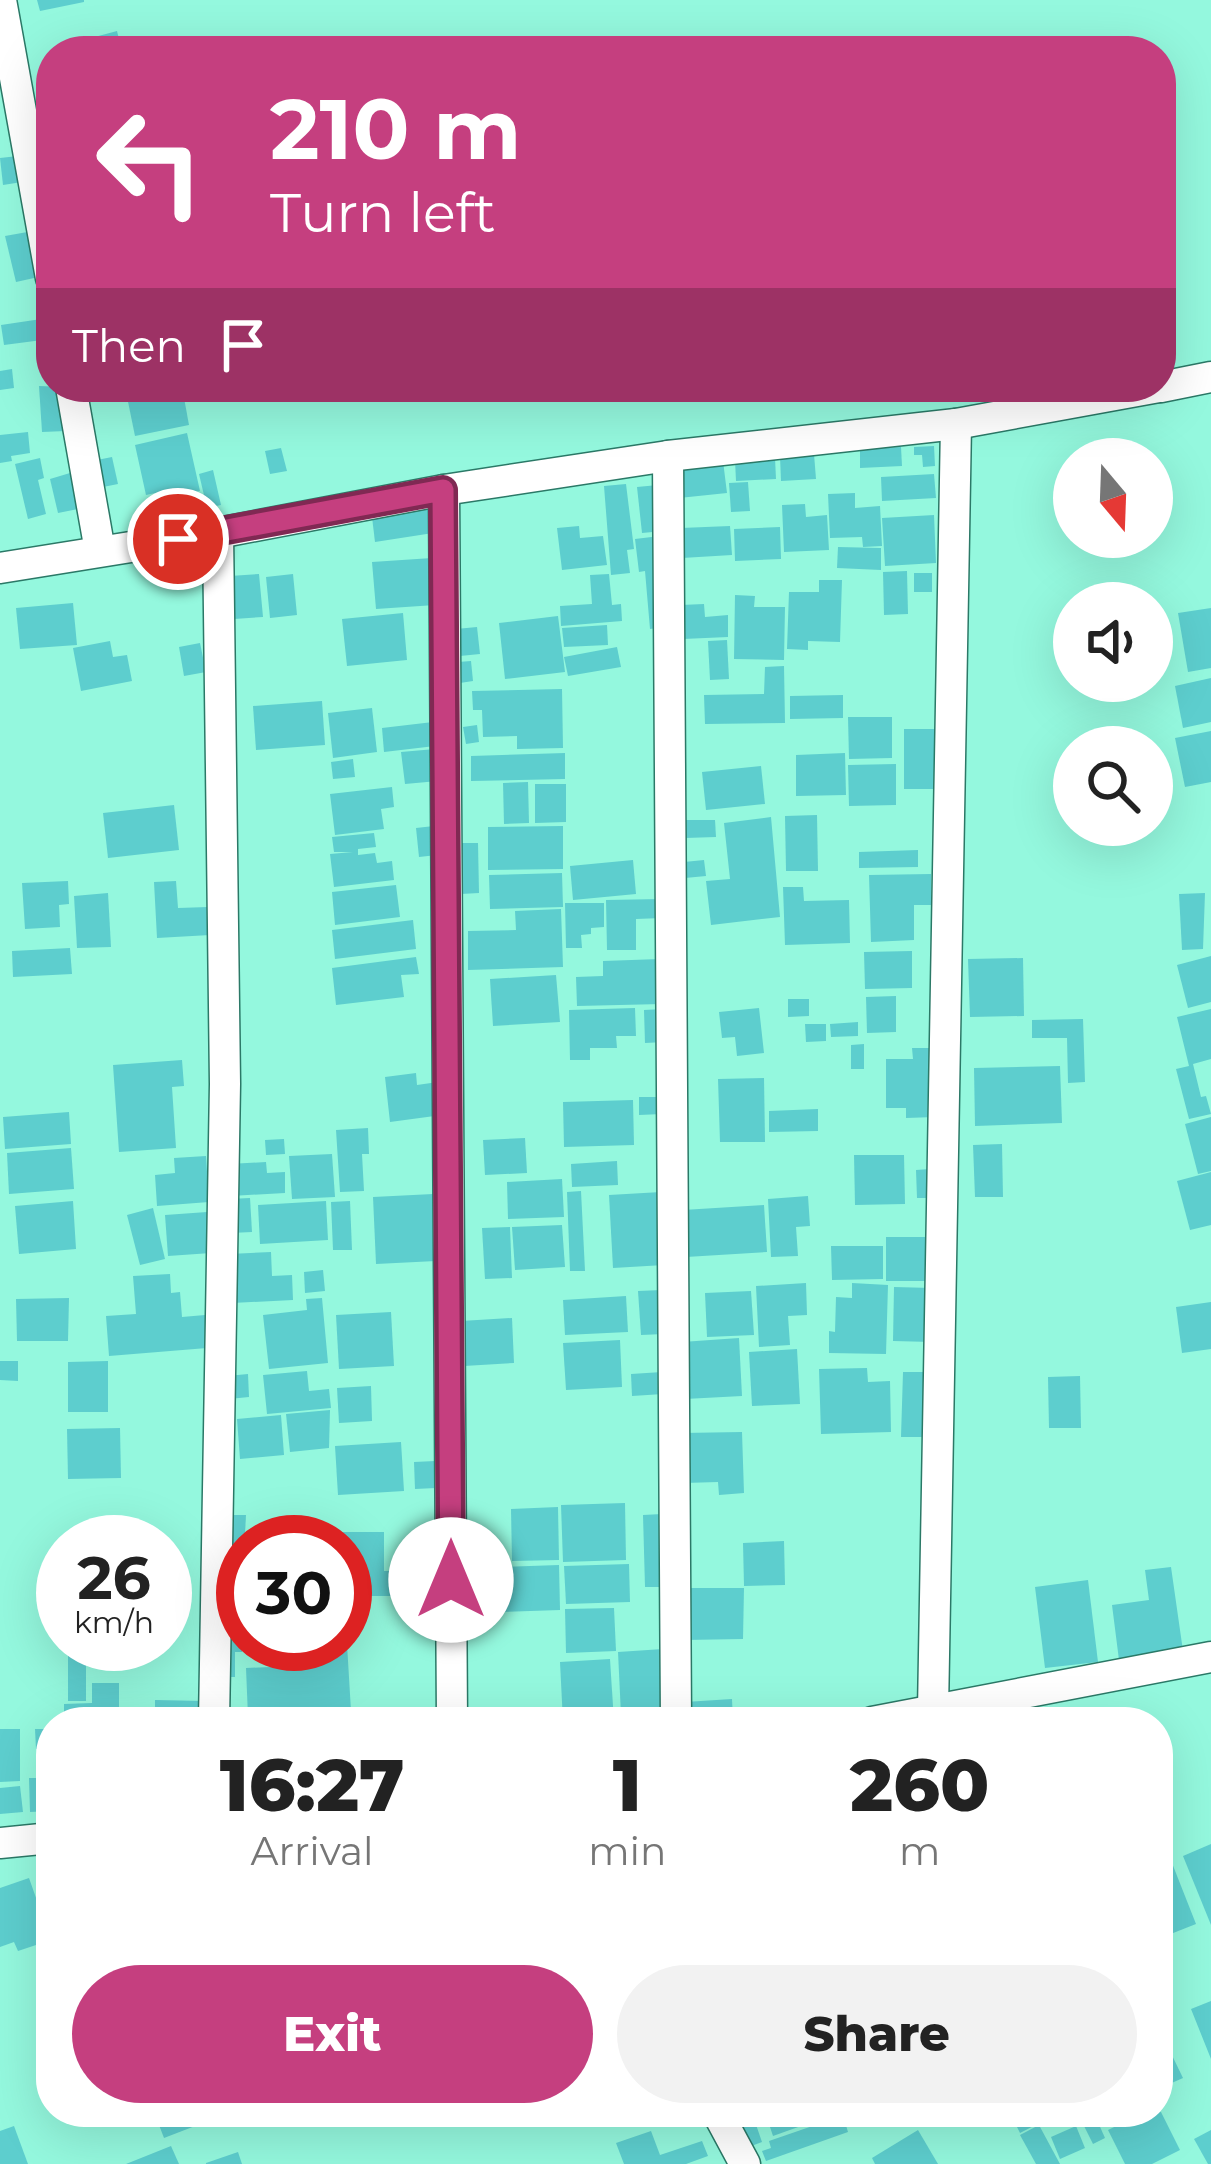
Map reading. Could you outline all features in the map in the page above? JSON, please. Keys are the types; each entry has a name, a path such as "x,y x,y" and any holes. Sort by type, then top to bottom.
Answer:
{"street":[{"path":"2,0 36,193"},
{"path":"1176,384 1211,377"},
{"path":"73,402 100,550"},
{"path":"0,568 443,490 668,456 956,424 1077,402"},
{"path":"933,1707 956,424"},
{"path":"668,456 676,1707"},
{"path":"443,490 452,1707"},
{"path":"214,1707 225,1084 218,533"},
{"path":"954,1707 1211,1657"},
{"path":"0,1843 36,1839"},
{"path":"725,2127 745,2164"}],"building":[{"path":"37,0 84,0 84,2 40,11"},
{"path":"18,156 22,182 3,185 0,158"},
{"path":"33,231 36,278 16,282 5,236"},
{"path":"36,320 36,341 4,345 1,325"},
{"path":"12,369 14,388 0,390 0,371"},
{"path":"40,402 65,402 66,431 42,432"},
{"path":"128,402 185,402 189,425 135,436"},
{"path":"28,432 30,453 0,463 0,435"},
{"path":"187,433 200,491 180,495 178,488 146,495 135,445"},
{"path":"934,446 935,466 923,467 922,455 914,455 914,447"},
{"path":"901,447 902,466 860,468 860,449"},
{"path":"281,448 287,471 270,474 265,451"},
{"path":"814,454 816,479 781,481 780,456"},
{"path":"112,457 118,484 103,487 97,460"},
{"path":"40,458 44,478 38,480 46,514 28,519 15,464"},
{"path":"775,458 776,479 736,481 735,460"},
{"path":"723,461 727,493 679,498 676,466"},
{"path":"213,470 221,505 207,508 199,474"},
{"path":"70,473 78,509 58,513 50,479"},
{"path":"934,474 936,498 882,501 881,477"},
{"path":"748,482 750,511 731,512 729,483"},
{"path":"626,484 634,549 627,550 630,573 611,575 604,486"},
{"path":"658,485 663,531 642,533 637,487"},
{"path":"855,493 855,508 880,506 882,546 863,547 862,537 830,538 828,494"},
{"path":"805,504 806,517 827,515 829,550 784,552 782,505"},
{"path":"430,509 433,533 375,542 372,517"},
{"path":"934,515 936,563 885,566 882,518"},
{"path":"579,526 580,538 603,536 607,565 562,570 557,528"},
{"path":"730,526 732,555 682,558 681,528"},
{"path":"780,527 781,559 735,561 734,529"},
{"path":"660,536 665,627 650,629 645,571 639,572 635,539"},
{"path":"838,547 881,548 881,570 837,568"},
{"path":"432,558 435,605 376,609 372,562"},
{"path":"907,571 908,614 884,615 883,572"},
{"path":"914,573 932,573 932,592 914,592"},
{"path":"259,574 263,617 234,619 230,576"},
{"path":"293,574 297,615 270,618 266,577"},
{"path":"609,574 612,605 621,604 622,621 561,626 560,606 592,604 590,575"},
{"path":"819,580 842,580 840,642 808,641 808,650 787,649 789,592 819,592"},
{"path":"735,595 755,596 754,607 785,607 784,660 734,659"},
{"path":"73,603 77,645 20,649 16,608"},
{"path":"704,604 705,617 728,615 728,637 683,639 681,605"},
{"path":"1211,608 1211,668 1188,672 1178,613"},
{"path":"403,613 407,660 347,666 342,619"},
{"path":"558,616 565,672 505,679 499,623"},
{"path":"607,625 608,645 564,647 562,628"},
{"path":"477,627 480,654 460,656 456,629"},
{"path":"727,640 729,679 710,680 708,641"},
{"path":"110,641 113,657 127,655 132,681 81,691 73,648"},
{"path":"200,643 206,672 184,676 179,647"},
{"path":"617,647 621,667 568,676 564,657"},
{"path":"471,661 473,681 460,683 458,662"},
{"path":"784,666 785,723 705,724 704,695 764,694 765,667"},
{"path":"1211,678 1211,722 1183,728 1175,686"},
{"path":"562,689 563,748 517,749 517,736 483,737 482,710 473,710 472,691"},
{"path":"843,695 843,718 790,719 790,696"},
{"path":"322,701 325,745 256,750 253,706"},
{"path":"372,708 377,752 333,758 328,713"},
{"path":"848,717 892,717 892,758 849,759"},
{"path":"433,722 435,746 384,752 382,728"},
{"path":"477,725 479,742 466,744 463,727"},
{"path":"904,729 934,729 935,789 904,789"},
{"path":"1211,731 1211,782 1185,787 1175,738"},
{"path":"435,749 438,781 405,784 401,752"},
{"path":"565,753 565,779 471,781 471,756"},
{"path":"845,753 846,795 796,796 796,755"},
{"path":"353,759 355,777 333,779 331,762"},
{"path":"896,764 896,805 849,806 848,765"},
{"path":"761,766 765,804 706,810 702,772"},
{"path":"528,782 529,823 504,824 503,783"},
{"path":"535,784 566,784 566,822 535,823"},
{"path":"392,787 394,807 381,809 384,829 335,835 330,794"},
{"path":"174,805 179,850 108,858 103,813"},
{"path":"817,815 818,871 786,871 785,816"},
{"path":"771,817 780,917 711,925 706,881 730,879 724,823"},
{"path":"685,820 715,820 716,837 685,838"},
{"path":"434,826 437,855 419,857 416,828"},
{"path":"563,826 563,869 488,870 488,827"},
{"path":"374,833 376,847 358,849 358,855 375,853 377,863 392,861 394,880 334,887 330,854 353,852 334,852 332,837"},
{"path":"460,843 478,843 479,893 461,894"},
{"path":"918,850 918,867 859,868 859,852"},
{"path":"633,860 636,894 573,900 570,866"},
{"path":"704,860 706,876 685,878 684,862"},
{"path":"562,873 563,907 490,909 489,875"},
{"path":"931,874 931,905 914,905 914,940 871,942 869,875"},
{"path":"68,881 69,904 59,905 60,927 25,929 22,883"},
{"path":"176,881 178,908 208,907 210,935 157,938 154,882"},
{"path":"396,885 400,917 335,925 332,892"},
{"path":"783,887 803,887 804,901 849,900 850,943 785,945"},
{"path":"108,893 111,947 77,948 74,896"},
{"path":"1205,893 1203,949 1182,950 1179,894"},
{"path":"662,899 662,918 636,919 636,950 607,950 606,900"},
{"path":"565,903 604,903 604,927 581,935 582,948 566,948"},
{"path":"561,909 563,967 468,970 468,931 516,930 515,911"},
{"path":"413,920 416,949 335,959 332,930"},
{"path":"70,948 72,974 13,977 12,951"},
{"path":"912,951 912,988 865,989 864,952"},
{"path":"1211,956 1211,1002 1188,1008 1177,965"},
{"path":"416,957 419,974 401,975 404,997 336,1005 332,968"},
{"path":"1023,958 1024,1016 970,1017 968,959"},
{"path":"660,959 662,1004 577,1006 576,977 603,976 603,961"},
{"path":"556,975 560,1022 493,1026 490,979"},
{"path":"896,996 896,1032 867,1033 866,997"},
{"path":"788,999 809,999 809,1016 788,1017"},
{"path":"635,1008 636,1036 616,1036 617,1048 590,1048 590,1060 570,1060 569,1010"},
{"path":"759,1008 764,1053 737,1056 735,1037 722,1038 719,1012"},
{"path":"663,1009 664,1042 645,1043 644,1010"},
{"path":"1211,1009 1211,1059 1193,1064 1201,1097 1206,1096 1211,1114 1189,1119 1176,1069 1189,1066 1177,1017"},
{"path":"1083,1019 1085,1082 1068,1083 1067,1038 1032,1038 1032,1020"},
{"path":"858,1022 858,1036 831,1037 830,1024"},
{"path":"805,1024 826,1024 826,1041 806,1042"},
{"path":"864,1044 864,1069 851,1069 851,1045"},
{"path":"912,1048 933,1048 935,1117 906,1118 906,1108 886,1108 886,1059 913,1059"},
{"path":"182,1060 184,1086 172,1087 176,1148 119,1152 113,1065"},
{"path":"1060,1066 1062,1123 975,1126 974,1068"},
{"path":"416,1073 417,1085 438,1082 442,1115 390,1122 385,1077"},
{"path":"764,1078 765,1142 720,1142 718,1079"},
{"path":"639,1097 662,1097 662,1114 639,1115"},
{"path":"633,1100 634,1145 564,1147 563,1102"},
{"path":"818,1109 818,1131 769,1132 769,1111"},
{"path":"69,1112 71,1144 5,1149 3,1117"},
{"path":"1211,1117 1211,1171 1198,1174 1185,1124"},
{"path":"368,1128 369,1154 362,1154 364,1191 340,1192 336,1130"},
{"path":"525,1138 527,1173 485,1175 483,1140"},
{"path":"284,1139 285,1154 266,1155 265,1140"},
{"path":"1002,1144 1003,1197 975,1197 973,1145"},
{"path":"71,1148 74,1189 9,1194 7,1153"},
{"path":"332,1154 335,1197 292,1199 289,1156"},
{"path":"854,1155 904,1155 905,1204 855,1205"},
{"path":"206,1156 209,1202 157,1206 155,1175 175,1173 174,1158"},
{"path":"617,1161 618,1185 572,1187 571,1164"},
{"path":"266,1162 267,1173 285,1172 285,1193 231,1196 229,1164"},
{"path":"930,1169 930,1198 917,1198 916,1170"},
{"path":"1211,1172 1211,1225 1190,1230 1177,1181"},
{"path":"562,1179 564,1217 508,1219 507,1182"},
{"path":"581,1191 585,1271 570,1271 567,1192"},
{"path":"661,1192 664,1265 613,1268 609,1195"},
{"path":"433,1194 436,1261 376,1264 373,1197"},
{"path":"808,1196 810,1226 796,1227 798,1256 771,1257 768,1199"},
{"path":"250,1198 252,1232 231,1233 229,1199"},
{"path":"73,1201 76,1249 19,1254 15,1206"},
{"path":"326,1201 328,1240 260,1244 258,1205"},
{"path":"350,1201 352,1250 333,1250 331,1202"},
{"path":"764,1205 767,1252 686,1257 683,1210"},
{"path":"153,1208 165,1259 140,1265 127,1215"},
{"path":"207,1212 211,1253 168,1256 165,1215"},
{"path":"562,1225 565,1267 515,1270 512,1227"},
{"path":"510,1227 512,1278 485,1279 482,1228"},
{"path":"886,1237 928,1237 928,1281 886,1281"},
{"path":"831,1246 883,1246 883,1279 832,1280"},
{"path":"271,1252 272,1276 292,1275 293,1300 232,1303 229,1254"},
{"path":"323,1270 325,1291 305,1293 304,1272"},
{"path":"170,1274 171,1293 180,1292 182,1317 205,1315 207,1348 109,1356 106,1316 136,1314 133,1276"},
{"path":"806,1283 807,1315 788,1316 790,1345 759,1347 756,1286"},
{"path":"852,1283 888,1285 886,1354 829,1353 836,1297 852,1298"},
{"path":"894,1287 932,1288 932,1342 893,1341"},
{"path":"662,1290 664,1334 641,1335 638,1291"},
{"path":"751,1291 754,1335 707,1337 705,1293"},
{"path":"626,1296 628,1332 565,1335 563,1300"},
{"path":"69,1298 68,1341 17,1341 16,1299"},
{"path":"322,1298 328,1363 269,1369 263,1315 307,1310 306,1299"},
{"path":"1211,1302 1211,1349 1182,1353 1176,1307"},
{"path":"391,1312 394,1366 339,1369 336,1315"},
{"path":"512,1318 514,1363 464,1366 461,1321"},
{"path":"739,1338 742,1396 685,1399 682,1342"},
{"path":"620,1340 622,1387 566,1390 563,1343"},
{"path":"797,1349 800,1404 752,1406 749,1352"},
{"path":"0,1361 18,1361 18,1381 0,1380"},
{"path":"108,1361 108,1412 68,1412 68,1362"},
{"path":"867,1368 868,1382 890,1381 891,1432 821,1434 819,1369"},
{"path":"307,1371 309,1391 329,1389 331,1408 267,1414 263,1375"},
{"path":"662,1372 663,1394 632,1396 631,1374"},
{"path":"903,1372 930,1372 929,1437 901,1437"},
{"path":"248,1374 249,1397 229,1399 227,1376"},
{"path":"1080,1376 1081,1428 1049,1428 1048,1377"},
{"path":"371,1386 372,1421 339,1423 337,1388"},
{"path":"330,1410 329,1448 290,1452 286,1414"},
{"path":"281,1415 284,1455 240,1459 237,1419"},
{"path":"120,1428 121,1478 68,1479 67,1429"},
{"path":"742,1432 744,1493 719,1495 718,1482 684,1483 682,1433"},
{"path":"401,1442 404,1491 338,1495 335,1446"},
{"path":"435,1461 436,1488 415,1489 414,1462"},
{"path":"625,1503 626,1560 563,1562 561,1505"},
{"path":"558,1507 559,1560 512,1561 511,1509"},
{"path":"662,1514 664,1587 645,1587 643,1515"},
{"path":"372,1532 384,1532 384,1571 408,1571 408,1596 372,1596"},
{"path":"784,1541 785,1585 744,1586 743,1543"},
{"path":"629,1564 630,1602 566,1604 564,1566"},
{"path":"559,1565 560,1610 500,1612 499,1567"},
{"path":"1171,1567 1183,1651 1119,1660 1112,1605 1149,1600 1145,1570"},
{"path":"1088,1580 1098,1662 1045,1668 1035,1587"},
{"path":"685,1588 744,1588 743,1639 685,1640"},
{"path":"614,1608 616,1651 566,1653 565,1609"},
{"path":"663,1649 666,1707 621,1707 618,1652"},
{"path":"610,1659 613,1707 562,1707 560,1662"},
{"path":"68,1671 86,1671 86,1701 68,1701"},
{"path":"246,1671 349,1671 351,1707 248,1707"},
{"path":"92,1683 119,1683 119,1707 64,1707 92,1703"},
{"path":"732,1699 732,1707 685,1707 685,1702"},
{"path":"155,1700 204,1701 204,1707 155,1707"},
{"path":"0,1729 20,1729 20,1781 0,1782"},
{"path":"29,1778 36,1778 36,1812 30,1812"},
{"path":"20,1786 23,1812 0,1814 0,1788"},
{"path":"1211,1844 1211,1925 1183,1856"},
{"path":"1173,1866 1196,1924 1173,1933"},
{"path":"29,1878 36,1898 36,1945 18,1951 14,1942 0,1947 0,1888"},
{"path":"1211,2001 1211,2059 1191,2009"},
{"path":"1173,2057 1183,2078 1173,2082"},
{"path":"14,2126 28,2164 0,2164 0,2131"},
{"path":"160,2127 192,2127 164,2138"},
{"path":"739,2127 757,2127 762,2142 746,2148"},
{"path":"770,2127 798,2127 773,2136"},
{"path":"810,2127 846,2127 848,2132 766,2161 762,2151 771,2148 769,2141"},
{"path":"1040,2127 1060,2164 1036,2164 1020,2135"},
{"path":"1076,2127 1085,2148 1060,2159 1051,2137"},
{"path":"1084,2127 1100,2127 1105,2138 1093,2144"},
{"path":"1168,2127 1180,2150 1152,2164 1125,2164 1108,2130"},
{"path":"918,2130 938,2164 875,2164 872,2158"},
{"path":"1211,2130 1211,2164 1208,2164 1194,2139"},
{"path":"651,2131 660,2155 702,2141 708,2156 686,2164 624,2164 616,2143"},
{"path":"171,2146 179,2164 126,2164"},
{"path":"238,2152 242,2164 206,2164 206,2163"}],"route":[{"path":"178,539 443,490 451,1580"}]}
